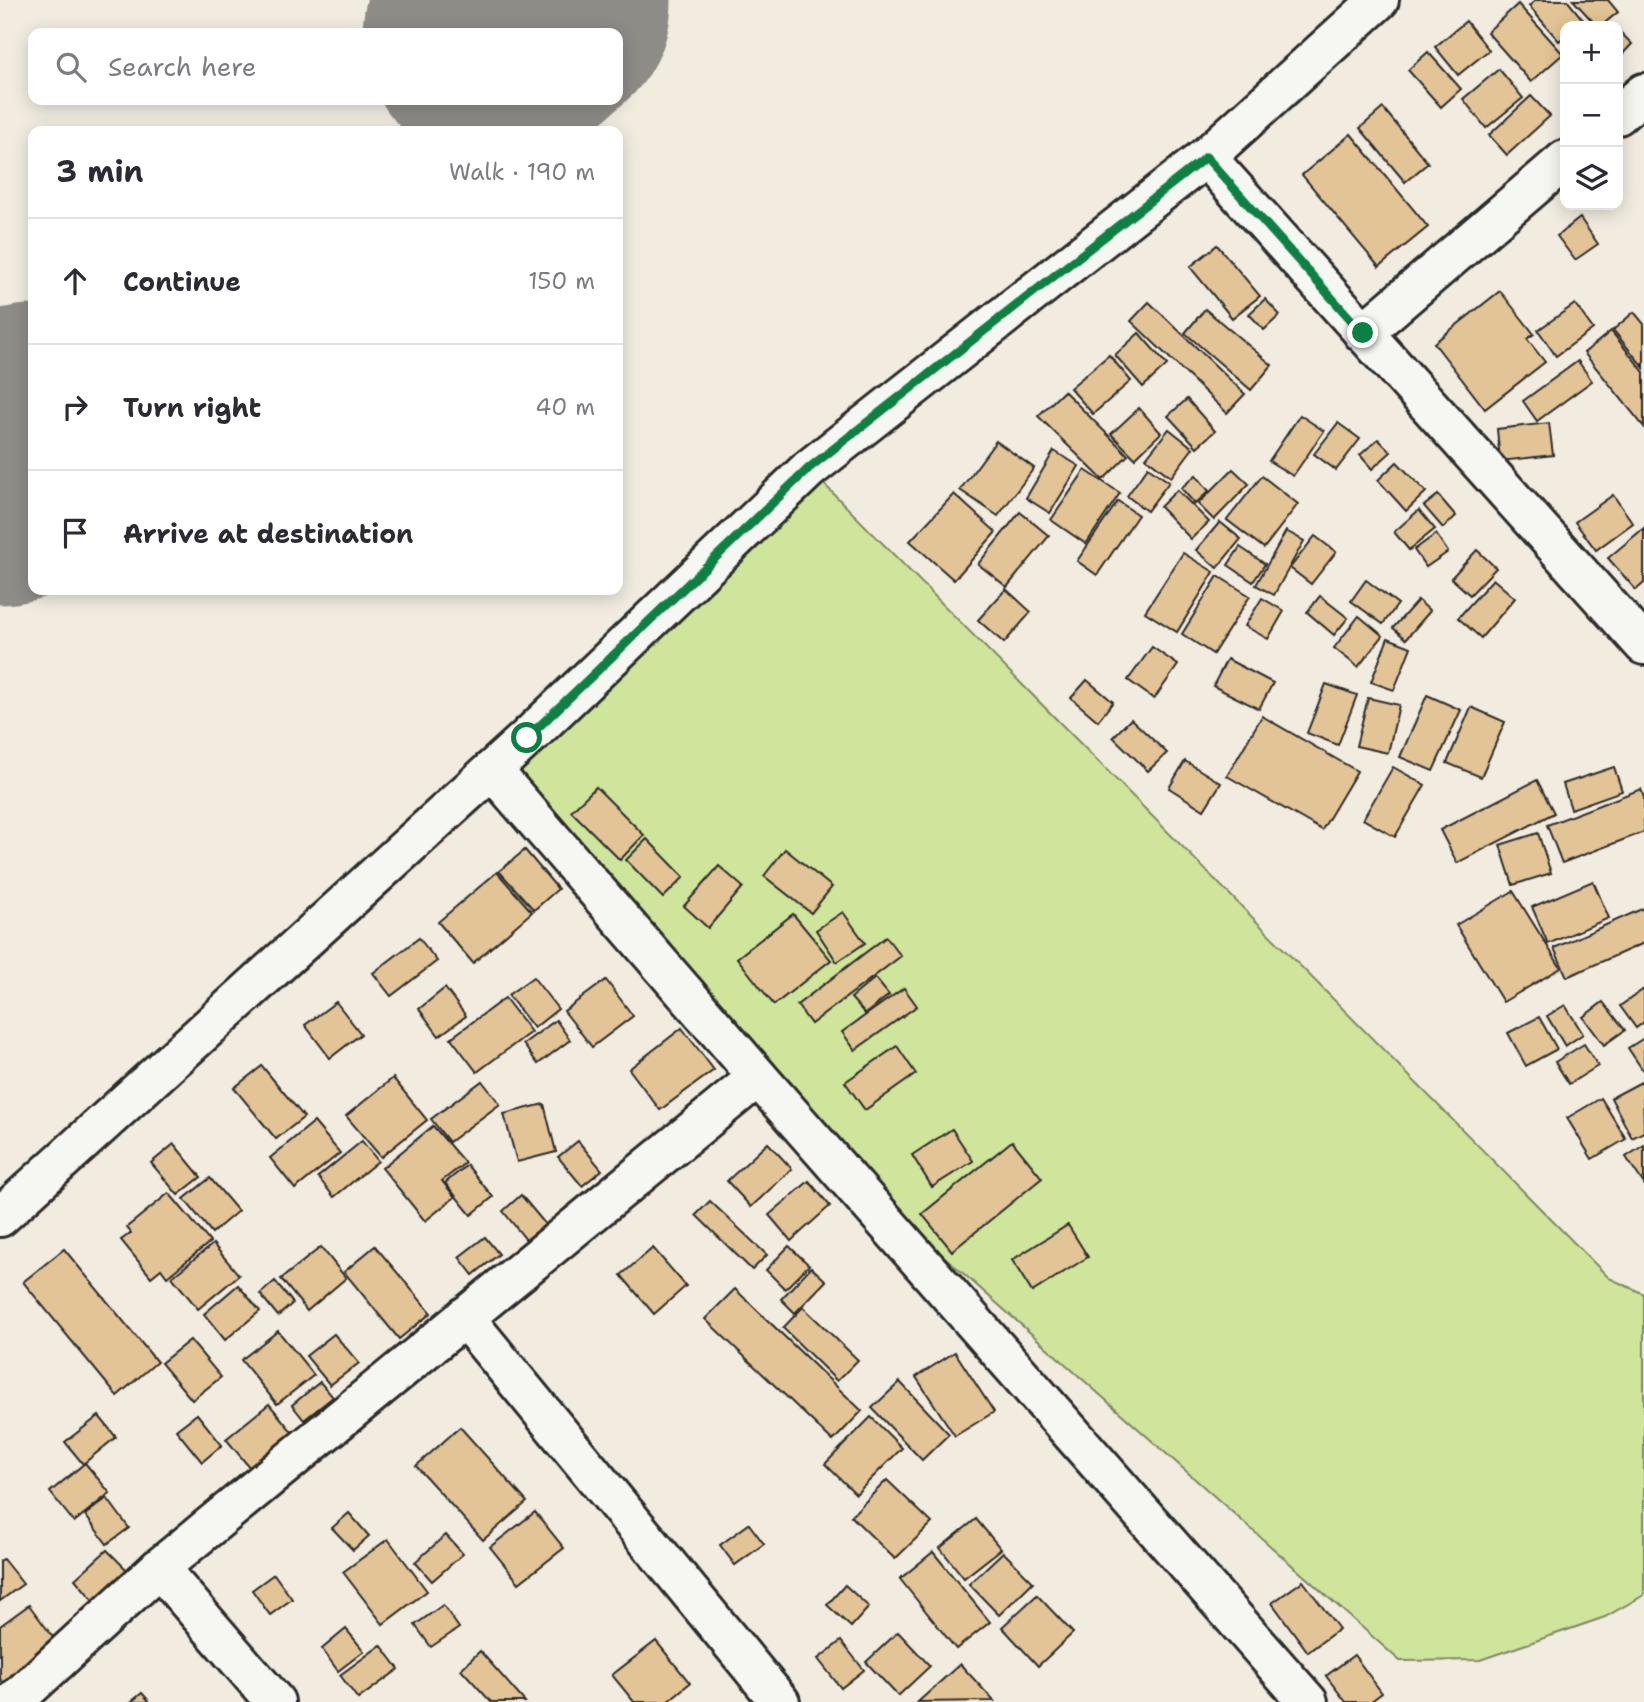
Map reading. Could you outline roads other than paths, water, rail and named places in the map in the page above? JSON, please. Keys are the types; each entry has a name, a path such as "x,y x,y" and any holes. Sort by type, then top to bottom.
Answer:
{"street":[{"path":"0,1217 492,770 809,468 1206,157 1379,0"},
{"path":"1623,112 1644,93"},
{"path":"1206,157 1644,645"},
{"path":"1363,333 1560,164"},
{"path":"492,770 1308,1702"},
{"path":"13,1702 159,1568 758,1077"},
{"path":"464,1317 780,1702"},
{"path":"159,1568 275,1702"}]}
